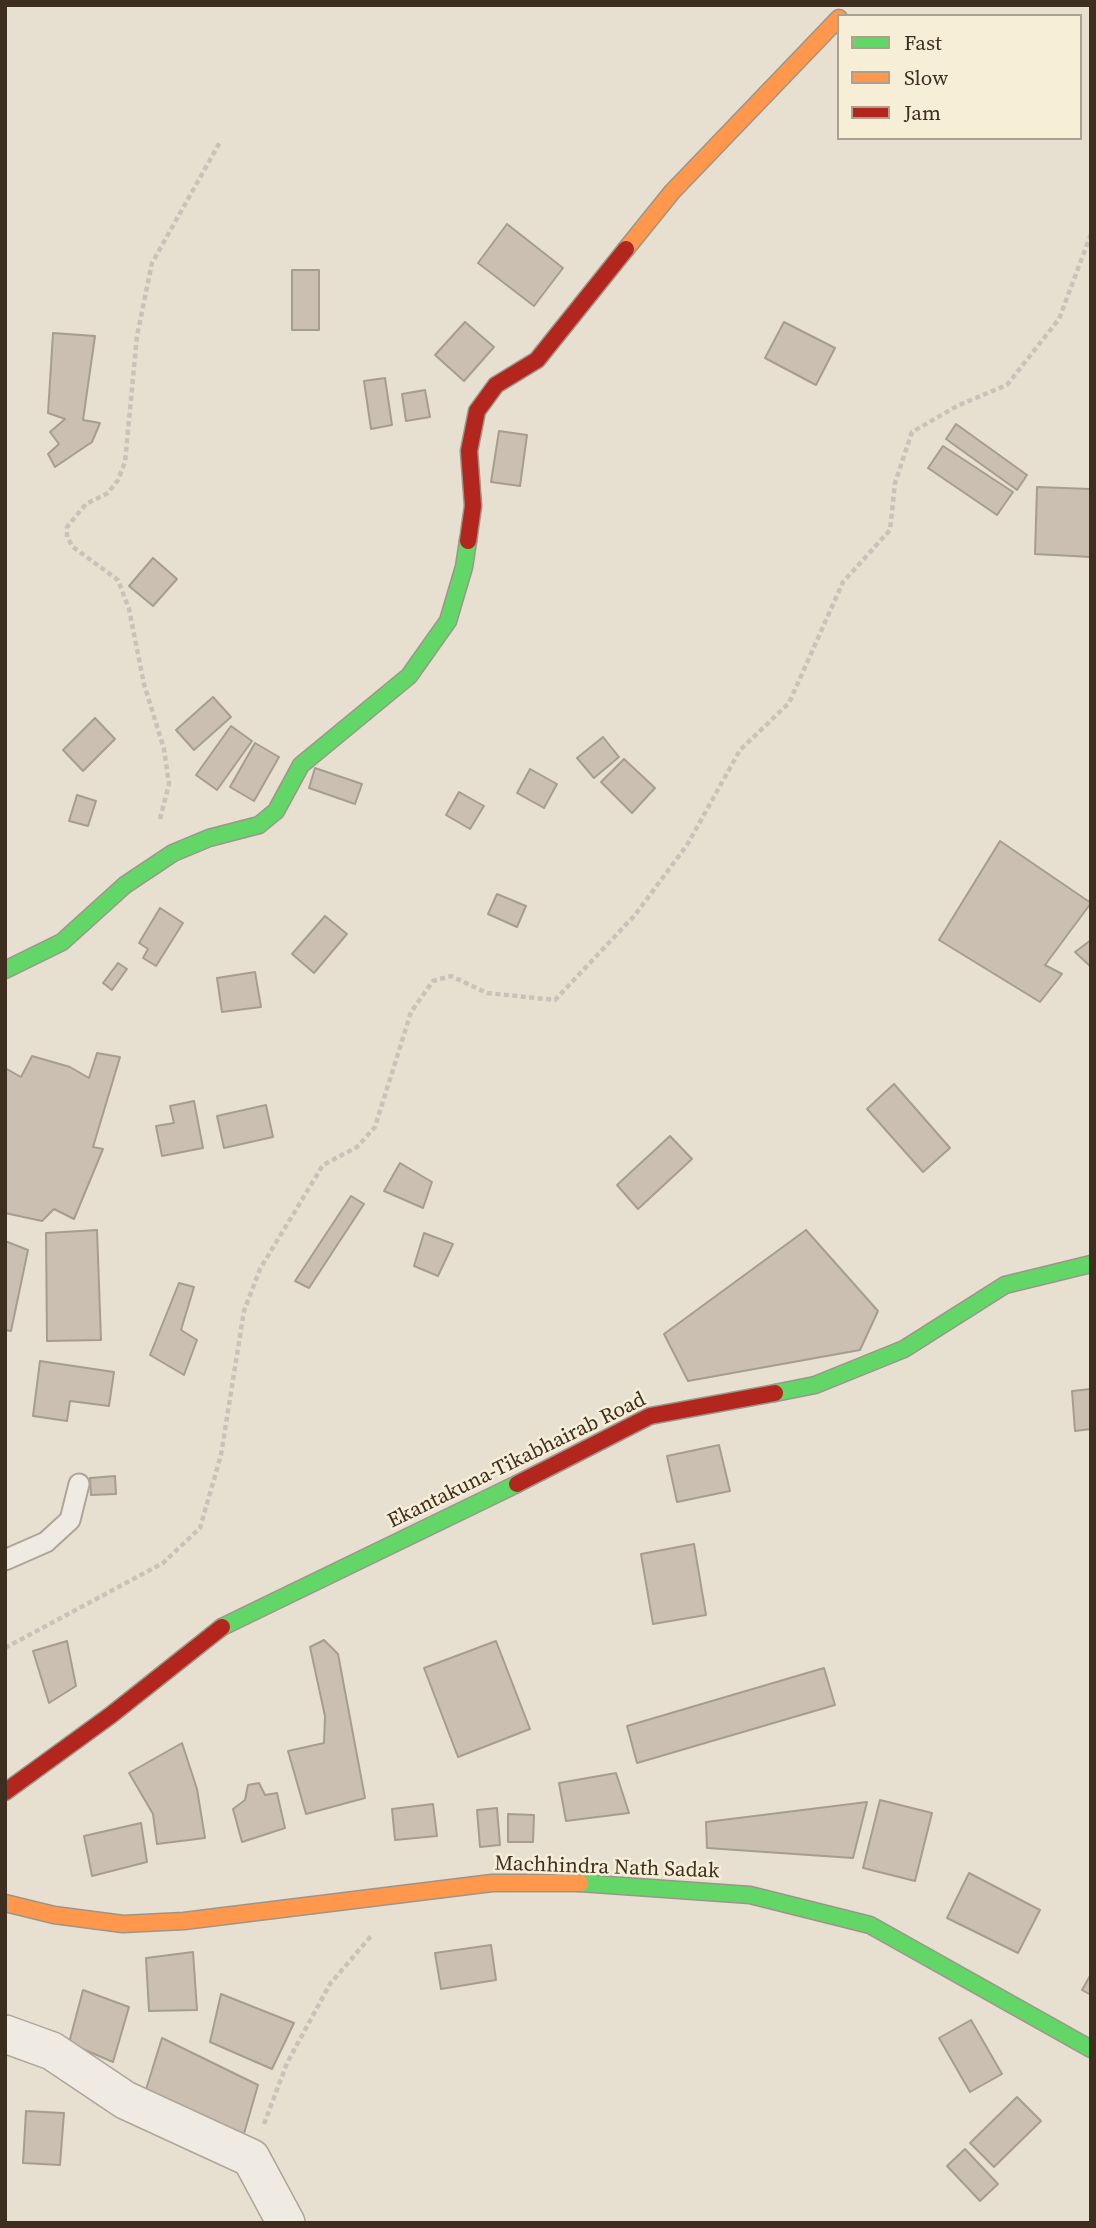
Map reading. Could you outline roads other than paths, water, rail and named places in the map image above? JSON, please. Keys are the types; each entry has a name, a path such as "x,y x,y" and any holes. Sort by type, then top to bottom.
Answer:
{"street":[{"path":"5,970 62,942 125,885 173,853 209,838 259,825 276,811 301,765 409,676 448,621 464,567 473,506 469,451 477,411 496,385 537,360 672,192 837,20"},
{"name":"Ekantakuna-Tikabhairab Road","path":"5,1792 111,1714 219,1628 331,1571 497,1494 650,1416 815,1385 904,1349 1005,1285 1091,1264"},
{"name":"Machhindra Nath Sadak","path":"5,1903 54,1916 123,1924 184,1921 492,1883 578,1883 750,1895 870,1925 1091,2049"},
{"path":"5,2034 52,2051 125,2100 251,2158 286,2223"}],"lane":[{"path":"5,1560 46,1542 70,1520 79,1484"}]}
